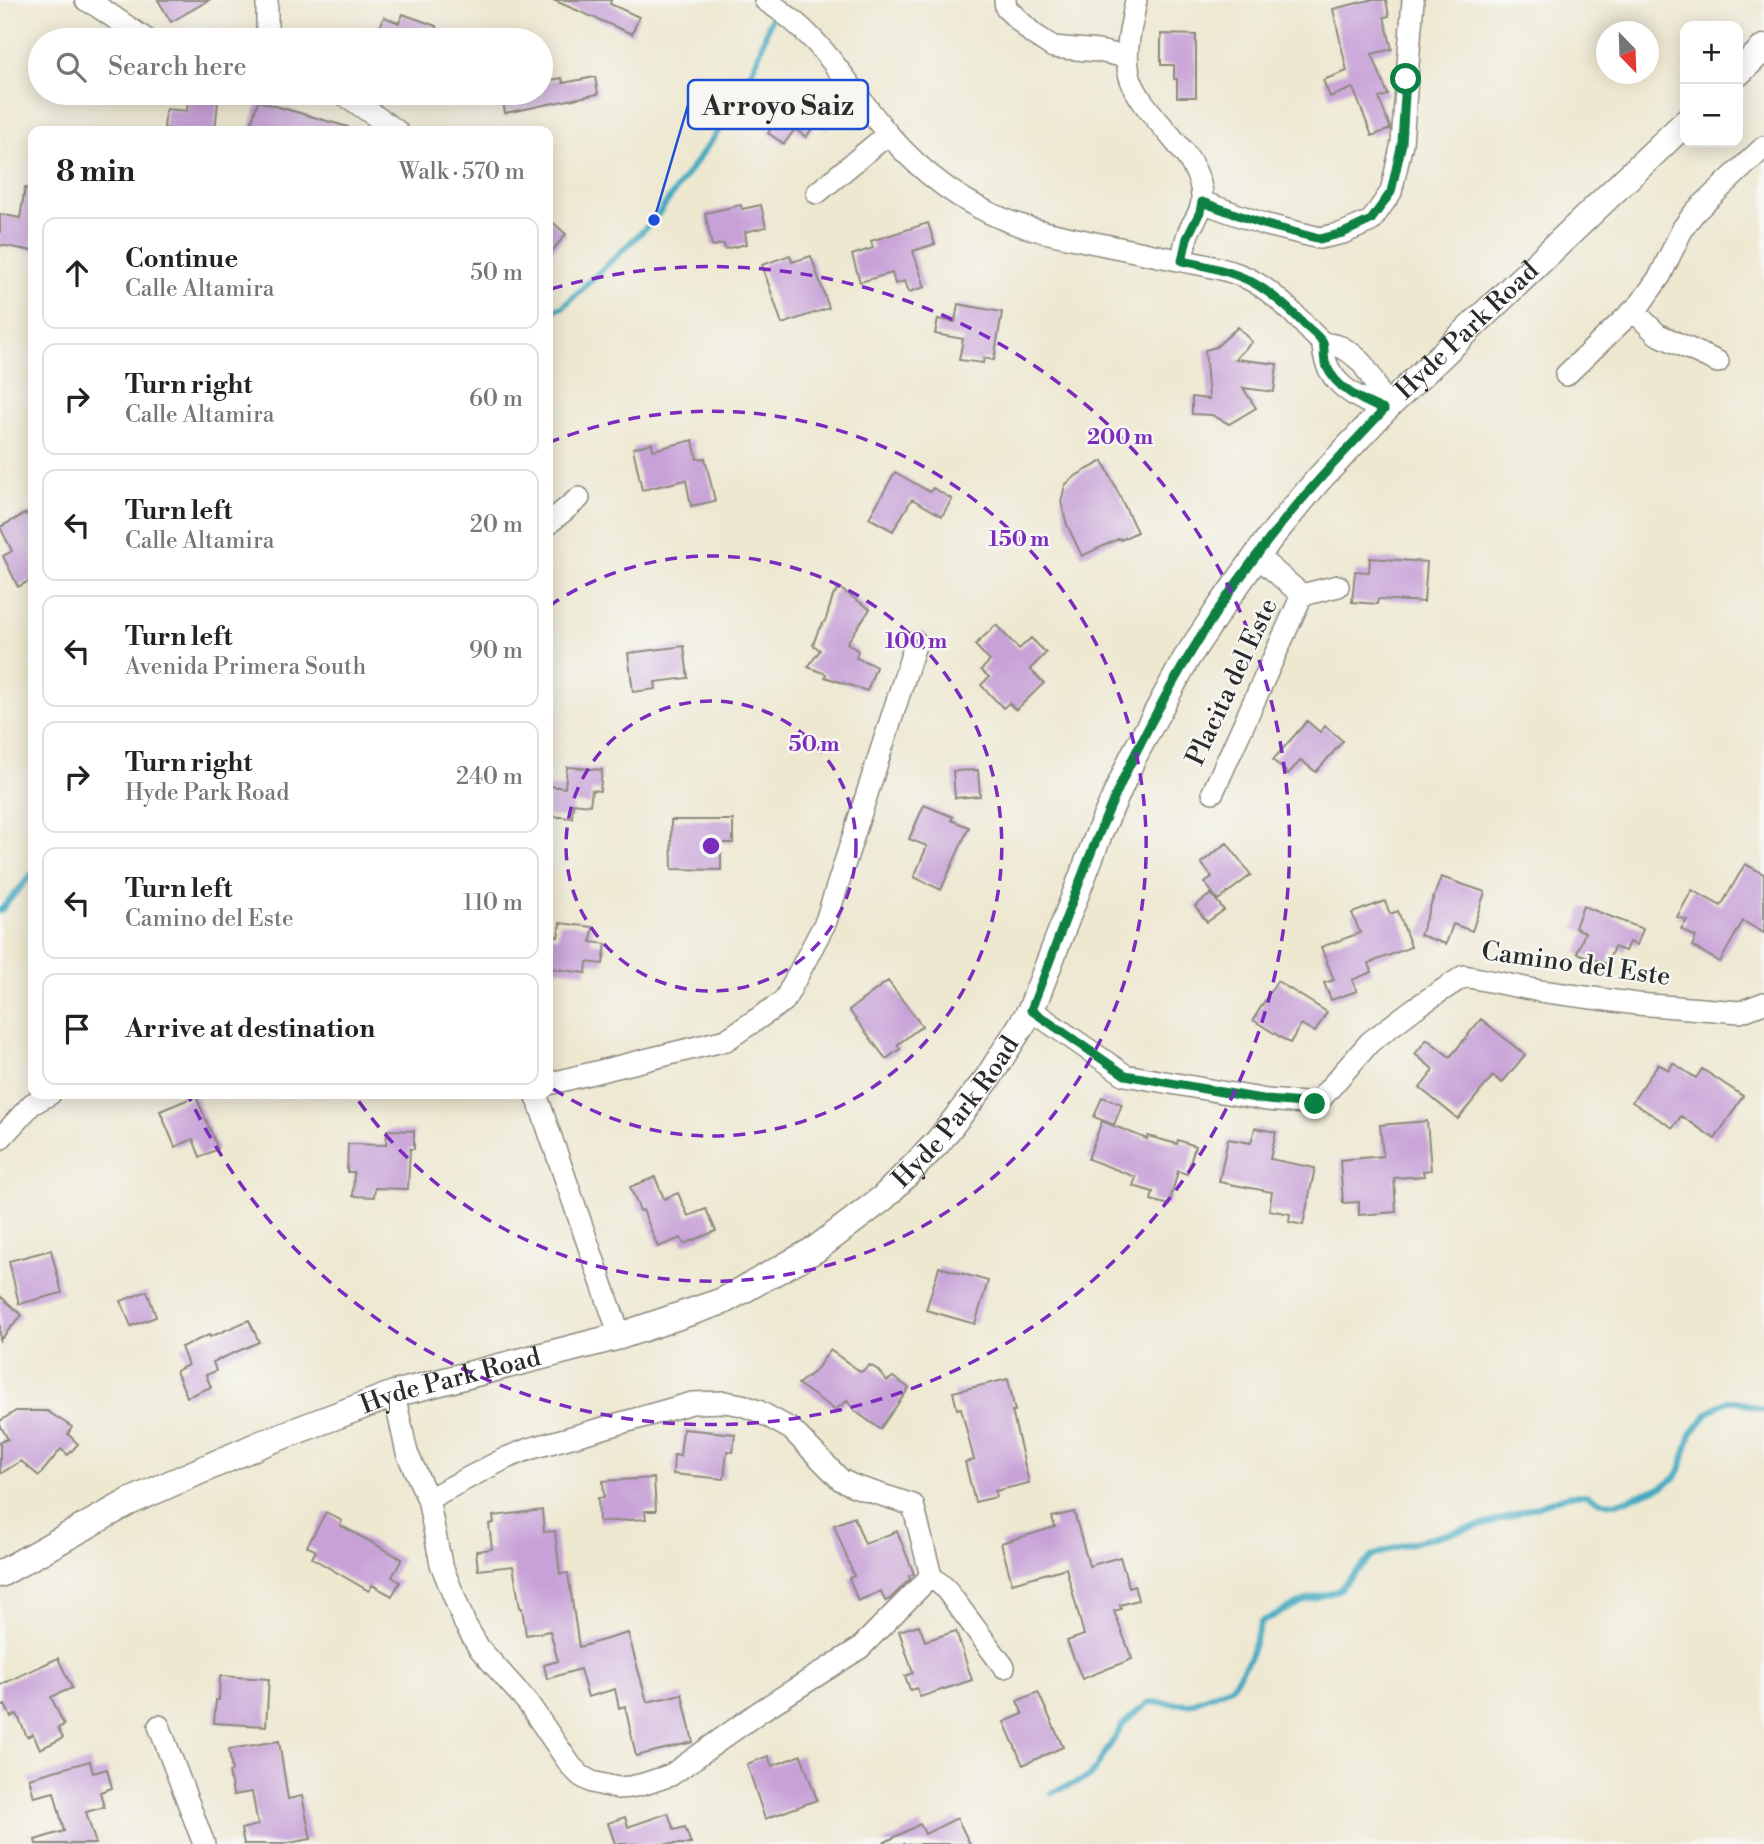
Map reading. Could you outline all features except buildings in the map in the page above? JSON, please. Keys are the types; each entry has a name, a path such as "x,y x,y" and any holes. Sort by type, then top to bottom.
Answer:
{"main road":[{"path":"1743,68 1764,48"},
{"name":"Hyde Park Road","path":"0,1574 129,1502 261,1444 394,1394 620,1336 723,1301 816,1249 883,1198 938,1142 988,1078 1031,1010 1100,831 1133,757 1186,659 1257,555 1318,480 1384,410 1680,128"}],"street":[{"path":"86,0 129,28"},
{"path":"267,0 267,28"},
{"path":"765,0 788,15 824,50 888,134 912,159 965,200 994,215 1044,232 1223,269 1255,283 1284,304 1323,343 1338,346 1363,364 1377,387 1384,410"},
{"path":"1005,0 1006,8 1033,34 1053,47 1127,57"},
{"path":"1136,0 1127,57 1131,81 1144,103 1195,170 1202,192 1200,212 1187,238 1182,261"},
{"path":"1202,202 1263,224 1320,239 1343,233 1371,220 1391,192 1402,143 1413,0"},
{"path":"359,105 390,126"},
{"path":"817,193 888,134"},
{"path":"1566,375 1634,311 1651,291 1683,228 1695,212 1764,147"},
{"path":"1634,311 1657,334 1718,362"},
{"path":"1323,343 1325,362 1335,380 1355,396 1384,410"},
{"path":"553,520 579,498"},
{"name":"Placita del Este","path":"1257,555 1303,596"},
{"name":"Placita del Este","path":"1213,792 1303,596 1338,586"},
{"path":"553,1083 726,1040 784,1001 827,921 916,642"},
{"name":"Camino del Este","path":"1031,1010 1125,1075 1267,1100 1315,1104 1370,1042 1464,976 1540,991 1637,1004 1740,1012 1764,1003"},
{"path":"0,1139 32,1104 41,1099"},
{"path":"538,1099 620,1336"},
{"path":"394,1394 407,1453 428,1499 441,1564 471,1637 528,1703 570,1766 581,1776 603,1786 630,1787 671,1775 760,1712 860,1648 931,1576"},
{"path":"428,1499 506,1458 529,1449 692,1403 725,1402 742,1405 791,1429 841,1480 913,1505 931,1576 945,1588 1004,1667"},
{"path":"159,1726 204,1844"}],"waterway":[{"path":"553,310 563,307 654,220 727,119 757,60 773,12"},
{"path":"0,911 28,879"},
{"path":"1051,1793 1090,1777 1124,1723 1149,1702 1189,1704 1231,1687 1249,1659 1261,1622 1306,1600 1335,1592 1373,1556 1396,1547 1493,1522 1569,1495 1586,1495 1601,1502 1617,1503 1662,1487 1675,1478 1680,1470 1691,1434 1708,1413 1728,1401 1738,1401 1764,1410"}],"place":[{"name":"Arroyo Saiz","path":"654,220"}],"route":[{"path":"1315,1104 1267,1100 1125,1075 1031,1010 1116,793 1186,659 1275,531 1318,480 1384,410 1355,396 1335,380 1325,362 1323,343 1270,292 1223,269 1182,261 1190,229 1200,212 1202,202 1263,224 1320,239 1343,233 1371,220 1391,192 1402,143 1406,79"}]}
